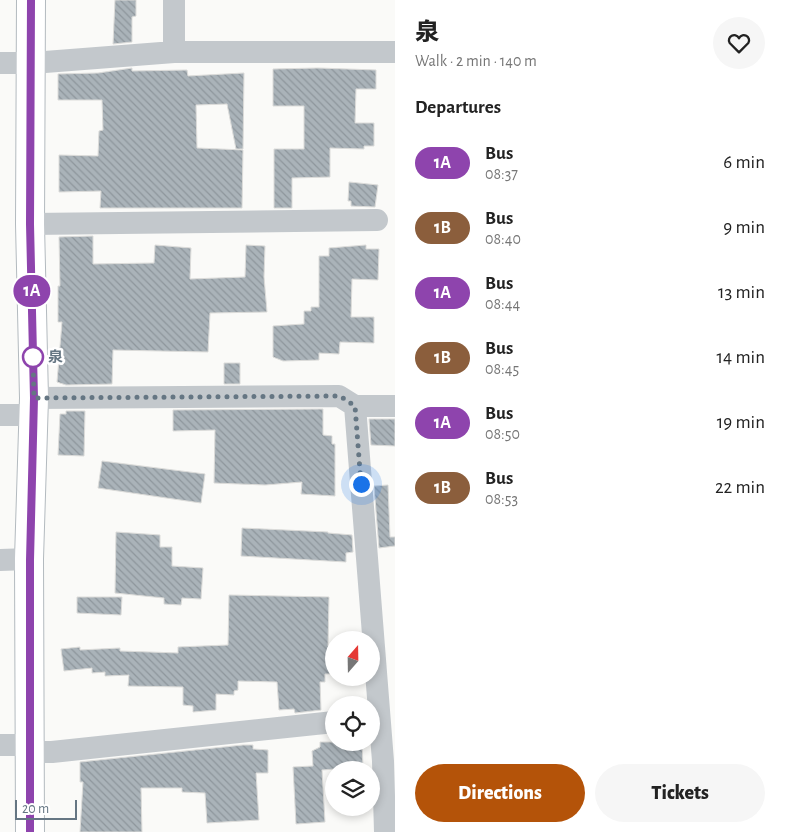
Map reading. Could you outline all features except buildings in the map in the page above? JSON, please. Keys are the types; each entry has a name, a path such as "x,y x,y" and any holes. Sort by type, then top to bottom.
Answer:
{"main road":[{"path":"30,832 30,560 33,406 30,224 31,0"}],"street":[{"path":"174,0 174,52"},
{"path":"0,63 32,63 174,52 395,52"},
{"path":"30,224 377,220"},
{"path":"0,415 33,406 340,396 355,406 395,406"},
{"path":"355,406 374,696"},
{"path":"0,560 30,560"},
{"path":"0,745 52,752 325,723"},
{"path":"380,733 389,761 385,832"}],"bus line":[{"name":"1A","path":"30,832 30,560 32,415 34,398 30,224 31,0"}],"place":[{"name":"泉","path":"33,357"}],"route":[{"path":"33,357 34,398 340,396 355,406 361,484"}]}
